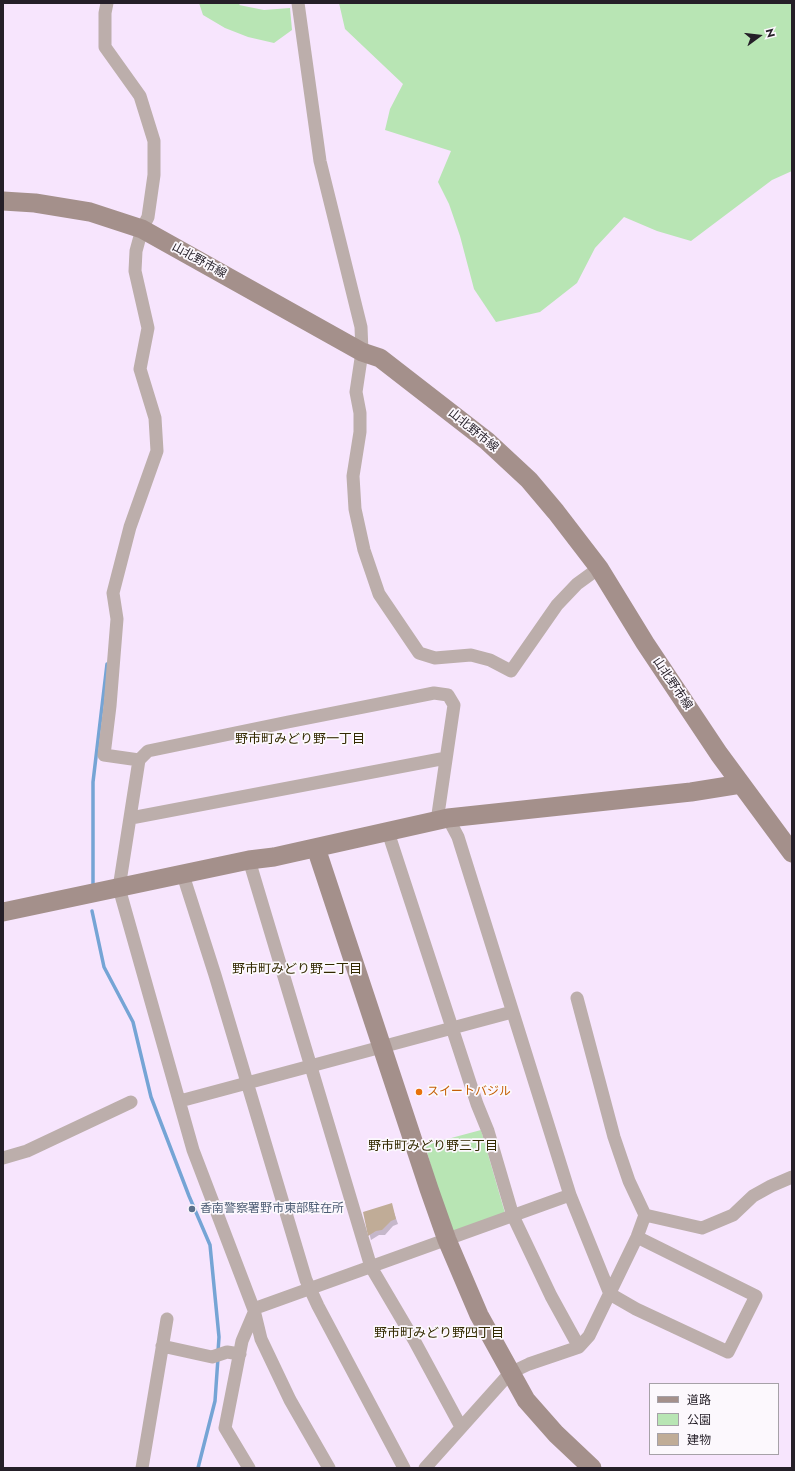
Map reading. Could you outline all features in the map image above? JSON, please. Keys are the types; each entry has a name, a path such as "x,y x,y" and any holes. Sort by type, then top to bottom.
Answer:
{"street":[{"path":"107,3 104,13 105,47 128,77 140,96 154,141 154,175 148,217 142,229 136,251 135,271 148,328 140,370 155,418 156,451 130,527 113,593 117,619 110,706 104,755 139,760"},
{"path":"298,3 320,161 361,327 362,352 356,392 360,413 360,432 353,476 355,509 364,550 379,594 420,653 435,658 471,655 490,660 511,671 557,605 577,584 599,568"},
{"name":"山北野市線","path":"3,201 35,202 90,212 142,229 362,352 380,358 487,441 529,480 556,512 599,568 645,643 740,784 792,853"},
{"path":"329,1468 290,1400 261,1339 254,1310 193,1150 119,888 139,760 148,751 434,693 448,695 454,705 446,758 443,819 458,837 570,1195 610,1294 636,1309 728,1352 756,1296 637,1237"},
{"path":"131,818 446,758"},
{"path":"3,912 249,860 316,848 443,819 691,792 740,784"},
{"path":"388,832 488,1131 513,1216 551,1296 579,1347"},
{"path":"316,848 381,1047 447,1240 479,1315 526,1400 556,1434 592,1468"},
{"path":"249,860 371,1267 414,1340 461,1427"},
{"path":"183,874 215,975 306,1280 318,1306 404,1468"},
{"path":"425,1468 510,1373 528,1364 579,1347 589,1336 602,1306 610,1294 637,1237 645,1215 629,1181 614,1137 577,998"},
{"path":"180,1101 512,1012"},
{"path":"3,1158 26,1151 131,1102"},
{"path":"645,1215 702,1228 733,1215 753,1196 792,1177"},
{"path":"249,1468 225,1428 234,1353 242,1341 256,1308 570,1195"},
{"path":"142,1468 167,1320"},
{"path":"162,1346 212,1357 234,1353"}],"green space":[{"path":"199,3 241,3 239,5 264,10 290,8 292,30 274,43 248,37 225,28 203,15"},
{"path":"339,3 792,3 792,171 772,180 691,241 657,231 624,217 595,248 577,283 540,312 496,322 474,289 460,236 449,204 438,182 451,151 385,130 390,109 403,84 345,29"},
{"path":"481,1130 505,1213 450,1233 425,1145"}],"building":[{"path":"392,1203 396,1219 391,1221 382,1230 376,1231 368,1236 363,1212"}],"waterway":[{"path":"93,884 93,782 107,664"},
{"path":"92,911 104,967 133,1022 151,1097 189,1196 210,1245 219,1337 218,1352"},
{"path":"198,1468 215,1401 218,1358"}],"place":[{"name":"スイートバジル","path":"419,1092"},
{"name":"香南警察署野市東部駐在所","path":"192,1209"}],"district":[{"name":"野市町みどり野一丁目","path":"300,740"},
{"name":"野市町みどり野二丁目","path":"297,970"},
{"name":"野市町みどり野三丁目","path":"433,1147"},
{"name":"野市町みどり野四丁目","path":"439,1334"}]}
